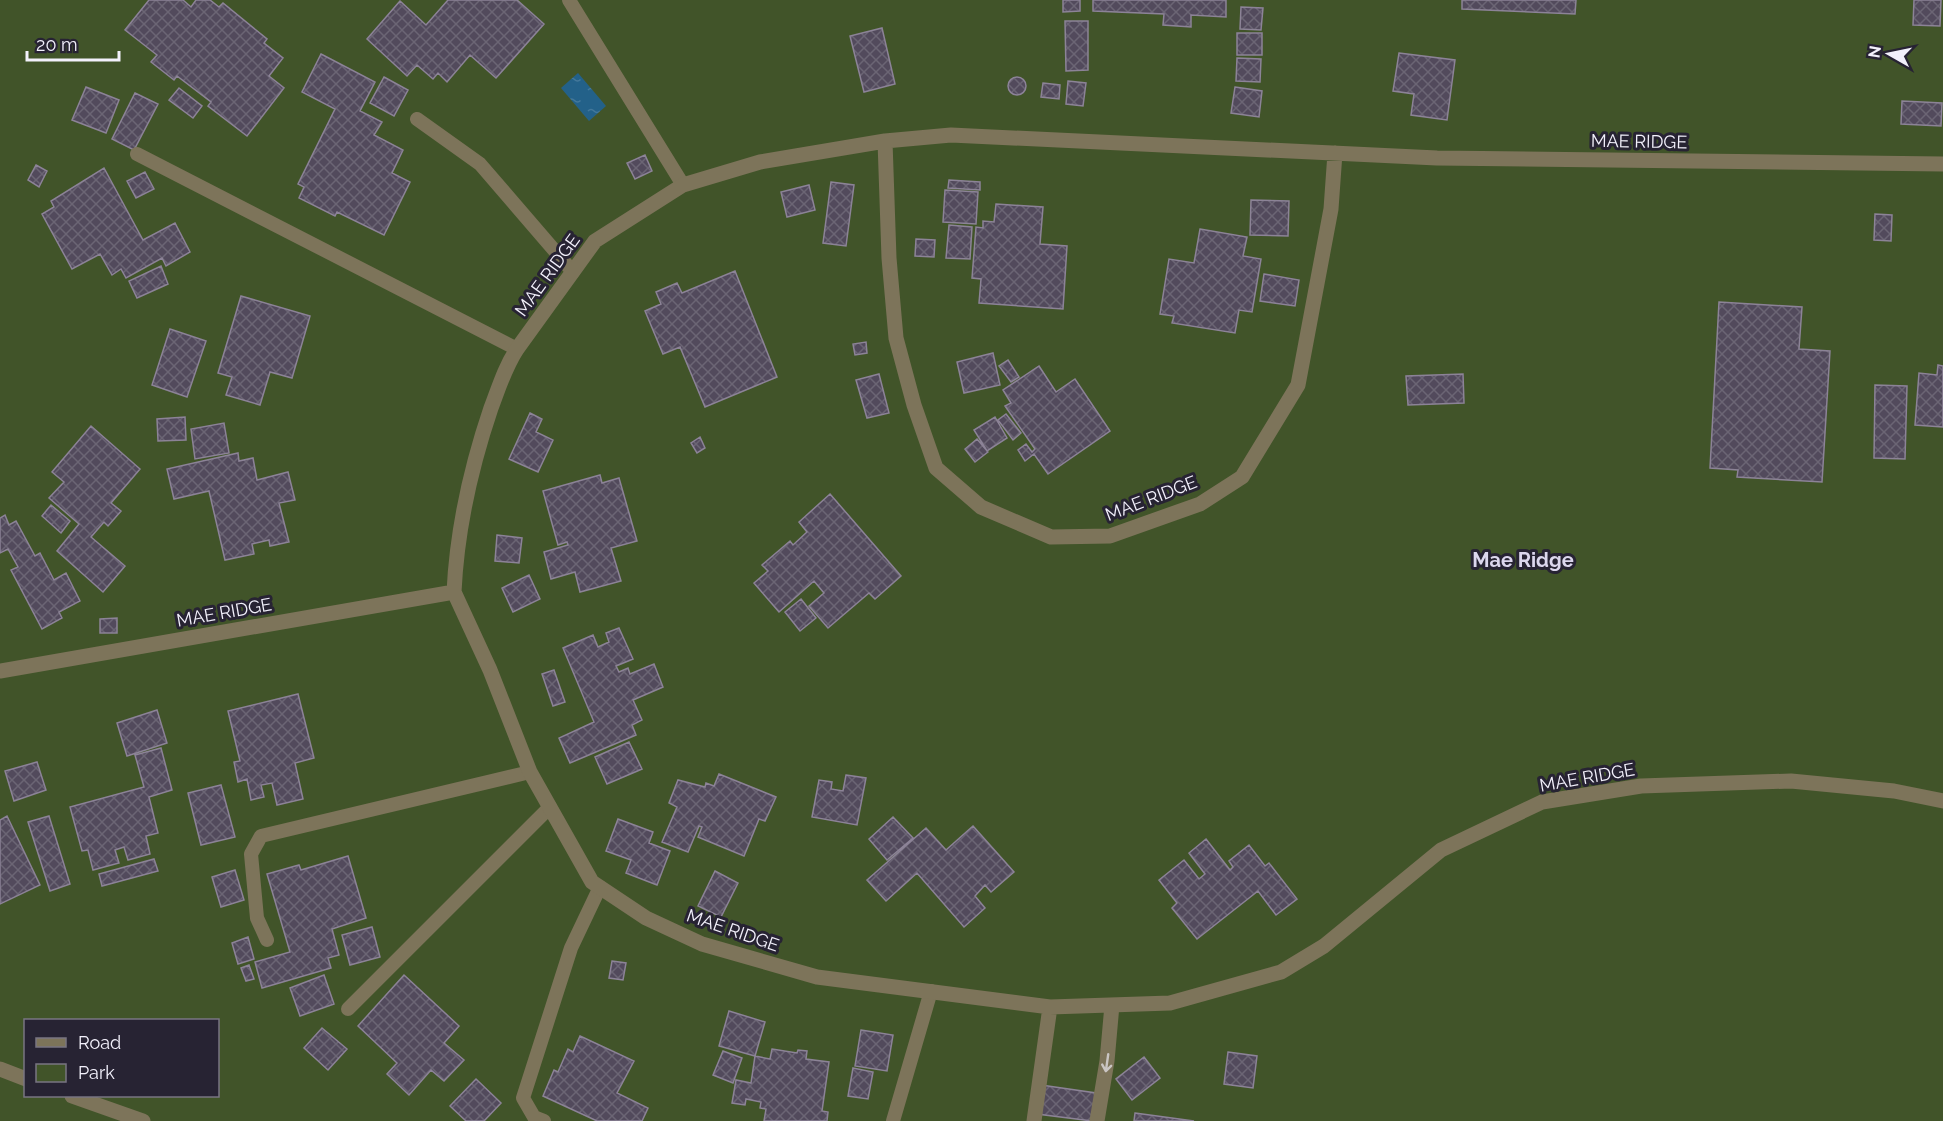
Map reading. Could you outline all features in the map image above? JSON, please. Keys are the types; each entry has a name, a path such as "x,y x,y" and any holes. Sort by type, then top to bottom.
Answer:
{"street":[{"name":"MAE RIDGE","path":"1943,164 1437,158 951,135 885,141 760,162 683,184 595,241 506,365 474,457 456,558 454,592 490,670 530,772 592,882 646,918 702,944 817,977 1050,1007 1170,1003 1281,972 1324,946 1441,850 1542,802 1641,786 1791,781 1894,790 1943,801"},
{"name":"MAE RIDGE","path":"885,141 889,258 896,338 914,405 936,468 981,507 1051,537 1110,536 1200,504 1242,477 1298,385 1331,209 1335,153"},
{"name":"MAE RIDGE","path":"0,671 454,592"},
{"path":"1097,1121 1107,1061 1112,1005"},
{"path":"1034,1121 1050,1007"},
{"path":"0,1070 24,1078"},
{"path":"77,1097 143,1121"}],"lane":[{"path":"569,0 683,184"},
{"path":"417,119 480,164 573,272"},
{"path":"137,154 517,349"},
{"path":"267,940 257,918 251,854 261,836 530,772"},
{"path":"348,1009 550,807"},
{"path":"544,1121 534,1117 523,1098 571,948 600,887"},
{"path":"893,1121 931,991"}],"green space":[{"path":"0,0 1943,0 1943,1121 0,1121"}],"water":[{"path":"578,73 606,106 589,121 561,88"}],"building":[{"path":"149,0 183,0 191,7 196,0 210,0 219,7 223,3 267,39 264,43 283,58 269,76 284,88 247,136 208,106 211,102 177,76 174,80 151,62 157,55 125,30"},
{"path":"448,0 517,0 544,24 496,78 470,55 447,82 438,73 433,79 417,65 407,76 367,39 400,1 426,25"},
{"path":"1063,0 1080,0 1080,11 1063,12"},
{"path":"1093,0 1226,0 1226,17 1191,15 1191,27 1163,25 1164,14 1093,11"},
{"path":"1462,0 1576,0 1575,14 1462,9"},
{"path":"1914,0 1941,0 1940,26 1913,25"},
{"path":"1241,7 1263,8 1261,30 1240,29"},
{"path":"1065,21 1088,21 1088,70 1066,71"},
{"path":"882,28 895,84 864,92 850,36"},
{"path":"1237,33 1262,33 1262,55 1237,55"},
{"path":"1399,53 1455,60 1447,120 1411,115 1414,94 1393,91"},
{"path":"321,54 375,82 360,111 382,122 374,135 403,150 392,173 410,182 384,235 337,212 335,216 299,198 304,187 298,184 335,109 302,92"},
{"path":"1237,58 1261,59 1260,82 1236,81"},
{"path":"384,77 408,90 394,116 370,103"},
{"path":"1017,77 1023,80 1026,86 1023,92 1017,95 1011,92 1008,86 1011,80"},
{"path":"1068,81 1086,83 1083,106 1066,104"},
{"path":"1043,83 1060,85 1059,99 1041,97"},
{"path":"86,87 119,100 106,133 72,120"},
{"path":"1235,87 1262,91 1259,117 1231,113"},
{"path":"179,88 202,106 193,118 169,100"},
{"path":"135,93 158,104 134,150 112,139"},
{"path":"1902,101 1942,103 1941,126 1901,124"},
{"path":"645,155 652,171 635,179 627,163"},
{"path":"36,165 47,171 39,187 28,180"},
{"path":"104,168 143,240 175,223 190,252 166,266 162,258 126,278 121,269 112,275 100,254 72,269 42,214 54,207 51,201"},
{"path":"145,172 154,189 136,198 127,181"},
{"path":"949,180 980,182 980,190 948,188"},
{"path":"831,182 854,185 846,246 823,243"},
{"path":"809,185 815,210 787,217 781,192"},
{"path":"945,190 978,192 976,224 943,222"},
{"path":"1251,200 1289,201 1288,236 1250,235"},
{"path":"996,204 1043,207 1040,244 1067,246 1063,309 979,303 981,279 972,278 976,227 983,228 983,221 994,222"},
{"path":"1875,214 1892,215 1891,241 1874,240"},
{"path":"949,225 972,227 970,259 946,258"},
{"path":"1200,229 1247,237 1243,256 1261,259 1252,312 1239,310 1235,333 1172,323 1174,316 1160,314 1169,259 1194,263"},
{"path":"916,239 935,240 934,257 915,256"},
{"path":"161,266 168,284 137,298 129,281"},
{"path":"735,271 777,377 705,407 680,347 663,354 645,311 661,304 656,292 677,283 682,293"},
{"path":"1264,274 1299,280 1295,306 1260,301"},
{"path":"241,296 310,316 292,378 270,372 260,405 226,395 232,377 218,373"},
{"path":"1719,302 1802,307 1799,349 1830,351 1822,482 1737,477 1738,470 1710,468"},
{"path":"170,329 206,341 187,397 152,385"},
{"path":"866,342 867,353 855,355 853,344"},
{"path":"993,353 1000,385 964,393 957,362"},
{"path":"1008,360 1019,377 1011,382 999,366"},
{"path":"1938,365 1943,366 1943,427 1915,425 1919,373 1937,375"},
{"path":"1039,366 1056,392 1075,379 1110,431 1048,474 1034,454 1025,461 1018,450 1026,444 1032,452 1035,449 1005,406 1011,403 1003,390"},
{"path":"879,374 889,413 867,418 856,380"},
{"path":"1463,374 1464,403 1408,405 1406,376"},
{"path":"1875,385 1907,386 1905,459 1874,458"},
{"path":"530,413 542,419 536,432 553,440 538,472 509,459"},
{"path":"1006,414 1021,433 1013,440 998,420"},
{"path":"185,417 186,440 158,441 157,419"},
{"path":"995,417 1007,438 987,451 974,430"},
{"path":"224,423 229,453 195,459 191,429"},
{"path":"91,426 140,469 111,503 121,511 108,526 104,522 91,537 125,566 103,592 57,551 79,524 49,498 64,482 52,472"},
{"path":"700,437 705,448 697,453 691,443"},
{"path":"977,439 988,452 975,462 965,449"},
{"path":"238,453 239,461 253,458 257,480 288,472 295,500 279,503 289,542 270,546 269,540 252,544 254,554 225,560 209,491 174,499 167,469"},
{"path":"600,475 602,483 619,478 637,541 611,548 621,581 580,592 575,572 551,579 544,552 568,545 567,542 558,545 543,491"},
{"path":"830,494 901,576 875,599 869,593 828,628 809,606 824,593 814,581 779,612 754,583 768,571 762,565 790,541 793,545 807,532 799,522"},
{"path":"51,505 70,521 61,533 42,516"},
{"path":"5,515 9,525 16,521 35,556 40,553 54,580 66,573 80,601 59,612 62,618 42,629 11,570 18,567 8,549 0,553 0,518"},
{"path":"497,535 522,538 519,563 495,561"},
{"path":"529,575 540,599 513,612 502,588"},
{"path":"801,599 816,618 800,631 785,612"},
{"path":"117,618 117,633 100,633 100,619"},
{"path":"619,628 633,659 616,666 619,672 628,668 630,674 654,664 663,687 633,700 642,720 632,725 636,735 570,763 559,738 594,722 563,648 593,635 598,647 609,642 606,633"},
{"path":"554,670 565,702 553,706 542,674"},
{"path":"298,694 314,758 295,763 303,799 277,805 272,783 261,785 264,797 251,800 247,779 238,782 234,762 240,761 228,711"},
{"path":"157,710 167,743 127,756 117,723"},
{"path":"629,742 642,769 607,784 595,757"},
{"path":"161,748 172,790 149,797 158,833 146,836 150,854 128,860 124,847 115,850 119,863 93,870 88,850 82,851 70,807 144,787 135,755"},
{"path":"37,762 46,790 14,801 5,771"},
{"path":"719,774 776,797 765,821 759,819 744,856 698,837 702,827 699,826 688,852 662,842 677,807 669,803 678,780 705,787 706,783 714,786"},
{"path":"846,775 866,778 857,825 812,817 819,780 832,782 831,789 843,791"},
{"path":"221,785 235,837 201,845 188,793"},
{"path":"7,816 40,885 0,904 0,820"},
{"path":"49,816 70,884 50,891 28,822"},
{"path":"893,817 913,838 887,860 869,839"},
{"path":"618,819 653,832 649,843 670,851 657,885 626,873 631,860 606,851"},
{"path":"973,826 1014,872 991,892 985,885 975,896 985,908 964,927 917,873 886,901 867,880 926,828 946,850"},
{"path":"1206,839 1230,870 1233,867 1229,861 1249,845 1265,866 1269,863 1297,899 1276,915 1258,891 1197,939 1172,908 1177,903 1159,880 1184,860 1199,879 1205,874 1189,853"},
{"path":"348,856 366,918 332,929 339,955 328,958 331,968 262,988 255,962 290,952 267,874 299,865 301,870"},
{"path":"154,859 158,871 102,886 99,874"},
{"path":"235,870 244,900 221,907 212,877"},
{"path":"715,871 738,883 721,917 698,906"},
{"path":"372,927 380,957 350,965 342,935"},
{"path":"248,937 254,959 238,964 232,943"},
{"path":"612,961 626,963 623,980 609,978"},
{"path":"249,965 254,979 246,981 241,968"},
{"path":"324,975 334,1004 300,1016 290,988"},
{"path":"404,975 459,1026 444,1043 464,1060 444,1081 431,1070 409,1095 387,1074 397,1063 358,1026"},
{"path":"729,1011 765,1022 755,1056 719,1046"},
{"path":"322,1028 347,1049 328,1070 304,1048"},
{"path":"861,1030 893,1035 887,1071 855,1066"},
{"path":"580,1036 634,1061 617,1093 648,1108 642,1121 597,1121 543,1096 554,1070 558,1072 568,1049 573,1052"},
{"path":"772,1049 797,1053 798,1050 807,1051 806,1059 829,1062 822,1111 828,1112 827,1121 764,1121 766,1109 760,1108 761,1102 746,1099 745,1105 732,1103 736,1080 751,1083 755,1056 770,1059"},
{"path":"723,1051 742,1058 733,1083 713,1075"},
{"path":"1228,1052 1257,1056 1253,1088 1224,1084"},
{"path":"1144,1057 1160,1078 1132,1100 1116,1079"},
{"path":"853,1068 873,1072 868,1099 848,1096"},
{"path":"476,1079 501,1103 484,1121 466,1121 450,1106"},
{"path":"1041,1085 1096,1093 1092,1121 1037,1114"},
{"path":"1135,1113 1194,1121 1134,1121"}],"district":[{"name":"Mae Ridge","path":"1523,560"}]}
